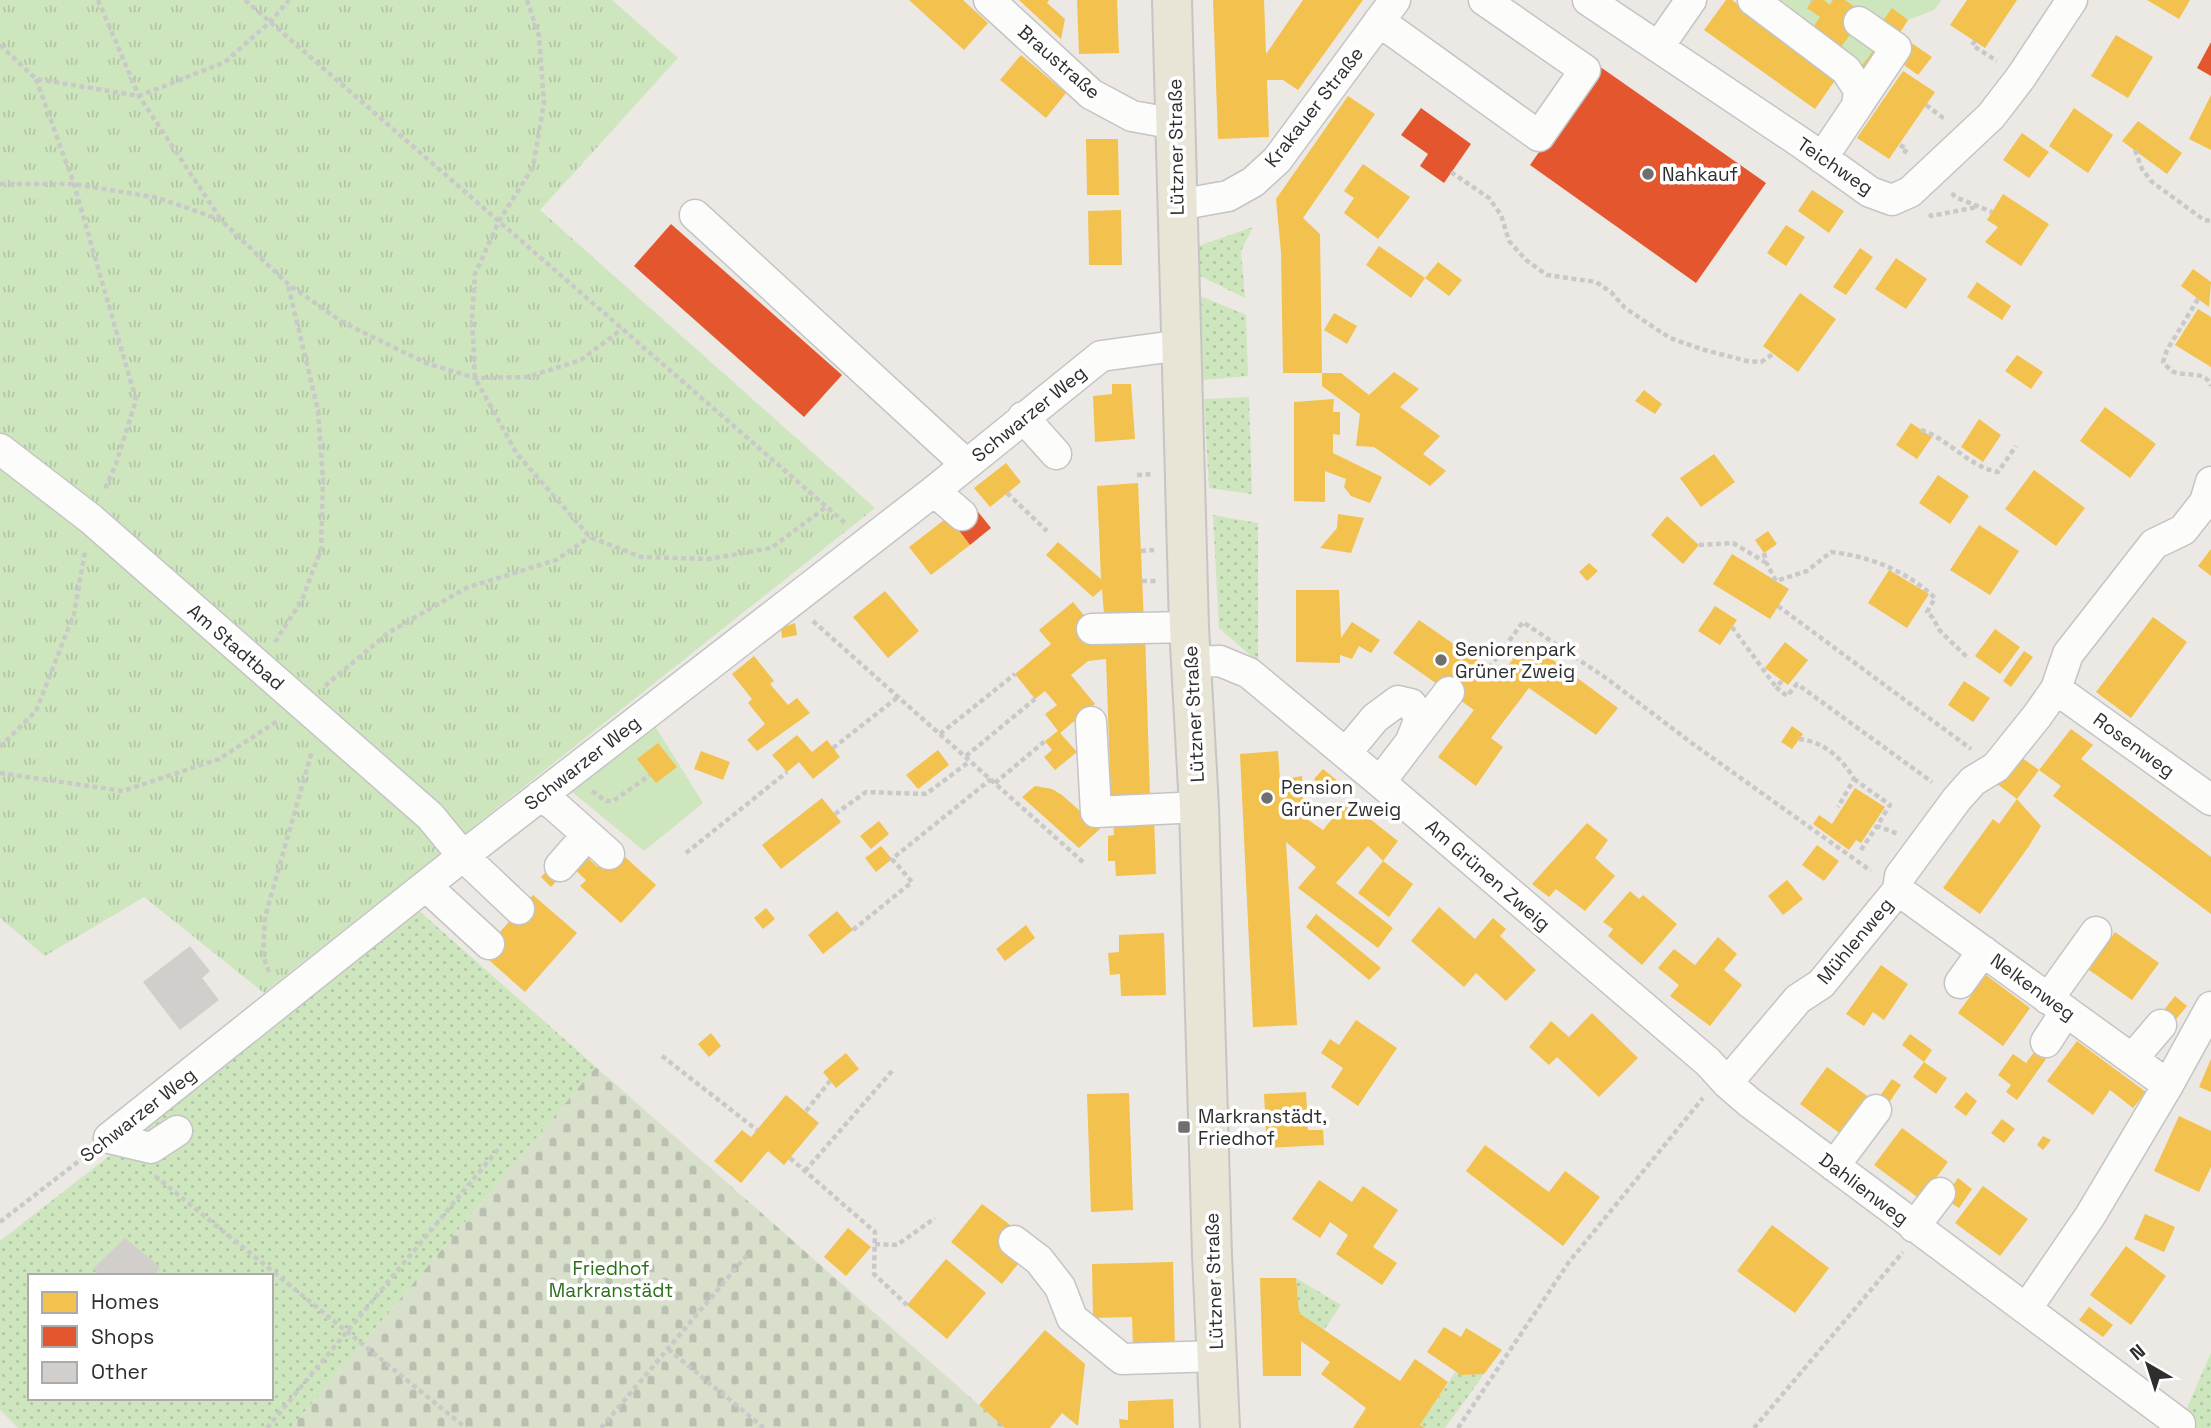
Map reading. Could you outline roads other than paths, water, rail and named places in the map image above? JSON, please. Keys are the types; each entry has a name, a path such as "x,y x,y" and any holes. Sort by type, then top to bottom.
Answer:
{"main road":[{"name":"Lützner Straße","path":"1172,0 1190,644 1199,807 1220,1428"}],"street":[{"name":"Braustraße","path":"989,0 1091,94 1132,116 1175,124"},
{"path":"1387,11 1539,136 1585,70 1484,0"},
{"name":"Teichweg","path":"1588,0 1870,192 1892,200 1910,192 1992,116 2072,0"},
{"path":"1659,46 1691,0"},
{"path":"1753,0 1846,70 1859,90 1857,106"},
{"name":"Krakauer Straße","path":"1178,205 1228,196 1253,182 1277,160 1387,11"},
{"path":"1822,158 1896,48 1859,22"},
{"path":"695,215 966,464"},
{"name":"Schwarzer Weg","path":"177,1131 152,1148 109,1139 463,856 934,491 1101,356 1182,345"},
{"path":"1023,417 1056,454"},
{"name":"Am Stadtbad","path":"0,449 91,519 430,816 463,856 519,909"},
{"name":"Mühlenweg","path":"1718,1072 1798,999 1821,984 1898,890 1900,876 1957,799 1973,781 1996,767 2056,689 2068,654 2154,544 2183,530 2205,502 2211,483"},
{"path":"934,491 962,515"},
{"name":"Am Grünen Zweig","path":"1092,629 1190,644 1249,673 1718,1072"},
{"name":"Rosenweg","path":"2056,689 2211,800"},
{"path":"1380,782 1449,692"},
{"path":"1346,753 1375,718 1398,701 1411,704 1420,718 1411,741"},
{"path":"1091,722 1097,813 1199,807"},
{"path":"540,796 598,845 560,866"},
{"path":"426,886 489,944"},
{"name":"Nelkenweg","path":"1898,890 2168,1085"},
{"path":"2046,1042 2057,1005 2096,932"},
{"path":"1960,983 1983,951"},
{"path":"2026,1308 2090,1216 2211,1007"},
{"path":"2132,1059 2161,1025"},
{"name":"Dahlienweg","path":"1718,1072 1834,1166 2180,1424"},
{"path":"1834,1166 1876,1110"},
{"path":"1917,1229 1940,1193"},
{"path":"1014,1241 1039,1260 1060,1287 1072,1318 1122,1359 1217,1356"}],"place":[{"name":"Nahkauf","path":"1648,174"},
{"name":"Seniorenpark Grüner Zweig","path":"1441,660"},
{"name":"Pension Grüner Zweig","path":"1267,798"},
{"name":"Markranstädt, Friedhof","path":"1184,1127"}],"park label":[{"name":"Friedhof Markranstädt","path":"611,1279"}]}
